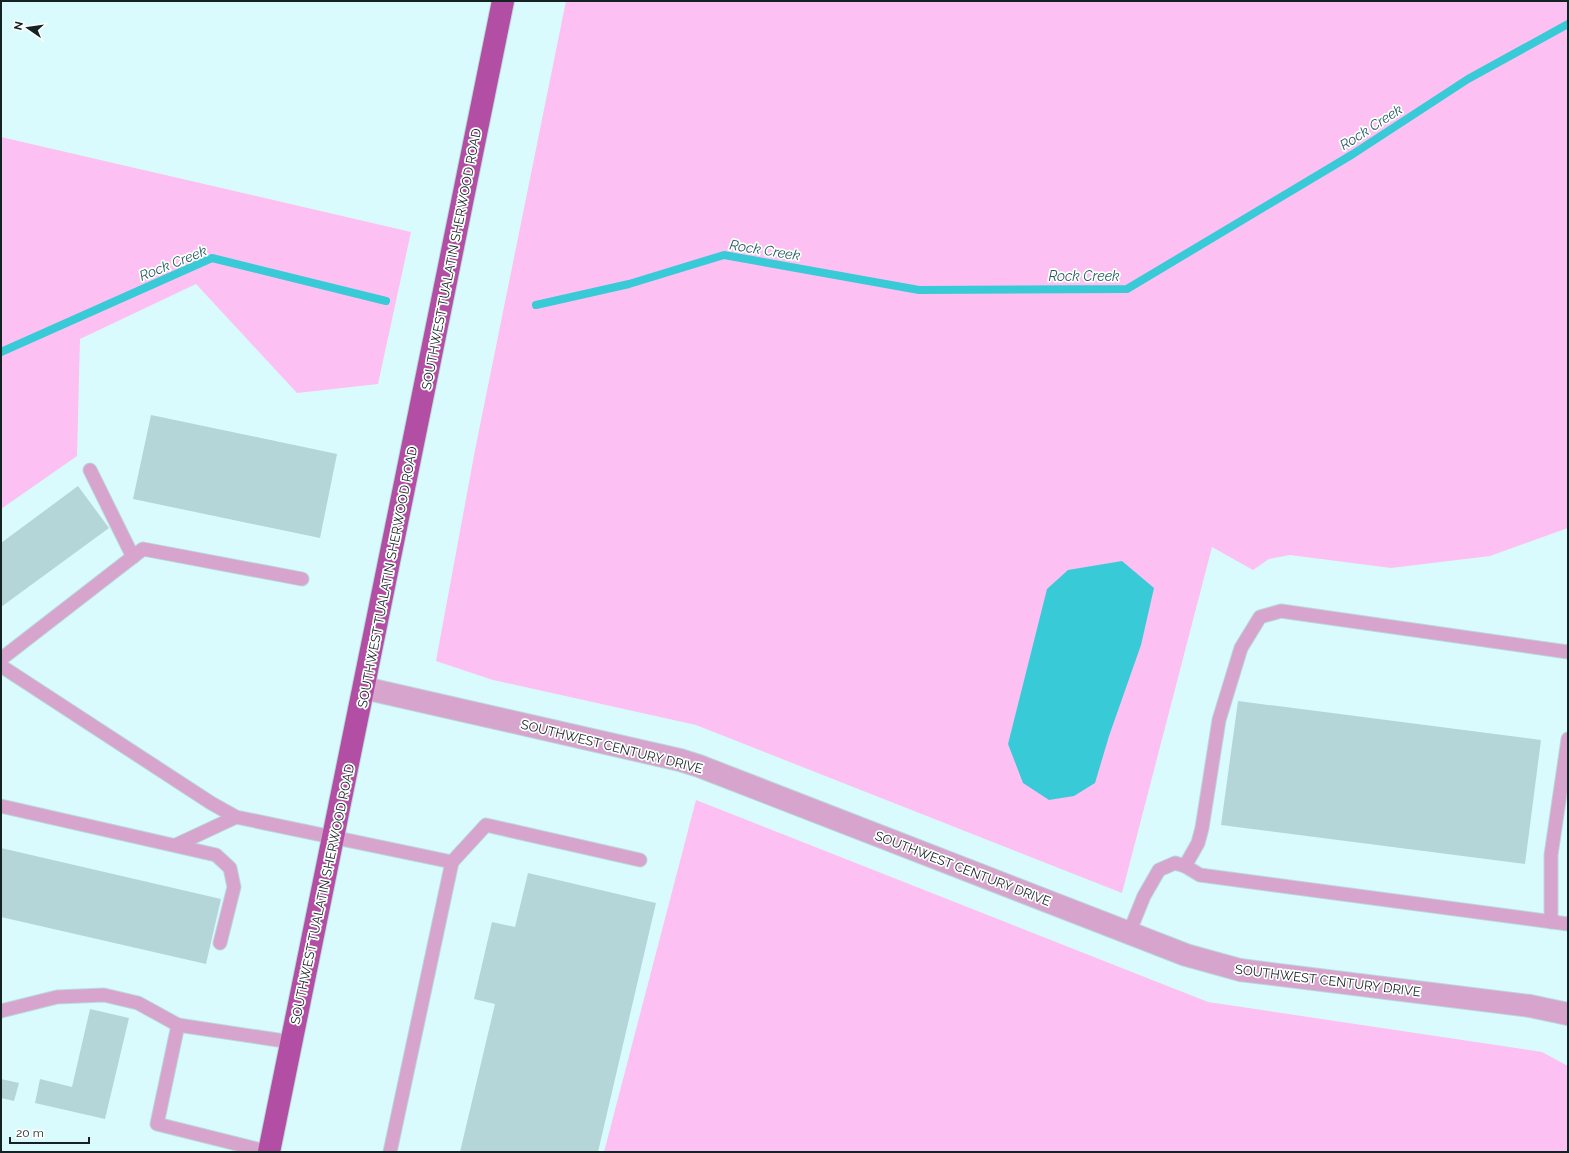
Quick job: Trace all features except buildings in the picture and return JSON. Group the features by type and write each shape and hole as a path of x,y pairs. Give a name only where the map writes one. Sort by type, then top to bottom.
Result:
{"highway":[{"name":"SOUTHWEST TUALATIN SHERWOOD ROAD","path":"269,1152 503,1"}],"street":[{"name":"SOUTHWEST CENTURY DRIVE","path":"364,688 692,764 1186,955 1240,970 1530,1006 1568,1014"}],"lane":[{"path":"90,470 133,557"},
{"path":"1,659 143,550 302,580"},
{"path":"1185,866 1198,843 1202,828 1219,720 1241,648 1260,617 1280,611 1568,652"},
{"path":"1,666 211,803 236,817 334,836 452,862"},
{"path":"1551,922 1551,855 1568,739"},
{"path":"1,806 216,855 230,868 234,886 220,943"},
{"path":"176,845 236,817"},
{"path":"390,1152 452,862 486,825 640,860"},
{"path":"1129,932 1144,896 1159,870 1175,863 1185,866 1200,875 1568,924"},
{"path":"1,1011 57,997 104,995 138,1003 178,1024 291,1042"},
{"path":"178,1024 157,1124 269,1152"}],"shaded area":[{"path":"566,1 1568,1 1568,528 1490,556 1391,568 1290,555 1269,559 1253,570 1212,547 1122,893 696,725 493,680 436,661 475,450"},
{"path":"1,137 411,232 378,384 297,393 196,284 80,339 77,456 1,509"},
{"path":"696,800 1208,1002 1542,1052 1568,1066 1568,1152 604,1152"}],"water":[{"path":"1122,561 1154,588 1141,645 1109,736 1095,783 1074,796 1049,800 1023,783 1008,744 1047,589 1068,570"}],"waterway":[{"name":"Rock Creek","path":"536,305 629,284 724,255 919,290 1127,289 1353,154 1468,79 1568,24"},
{"name":"Rock Creek","path":"1,352 212,258 386,301"}]}
